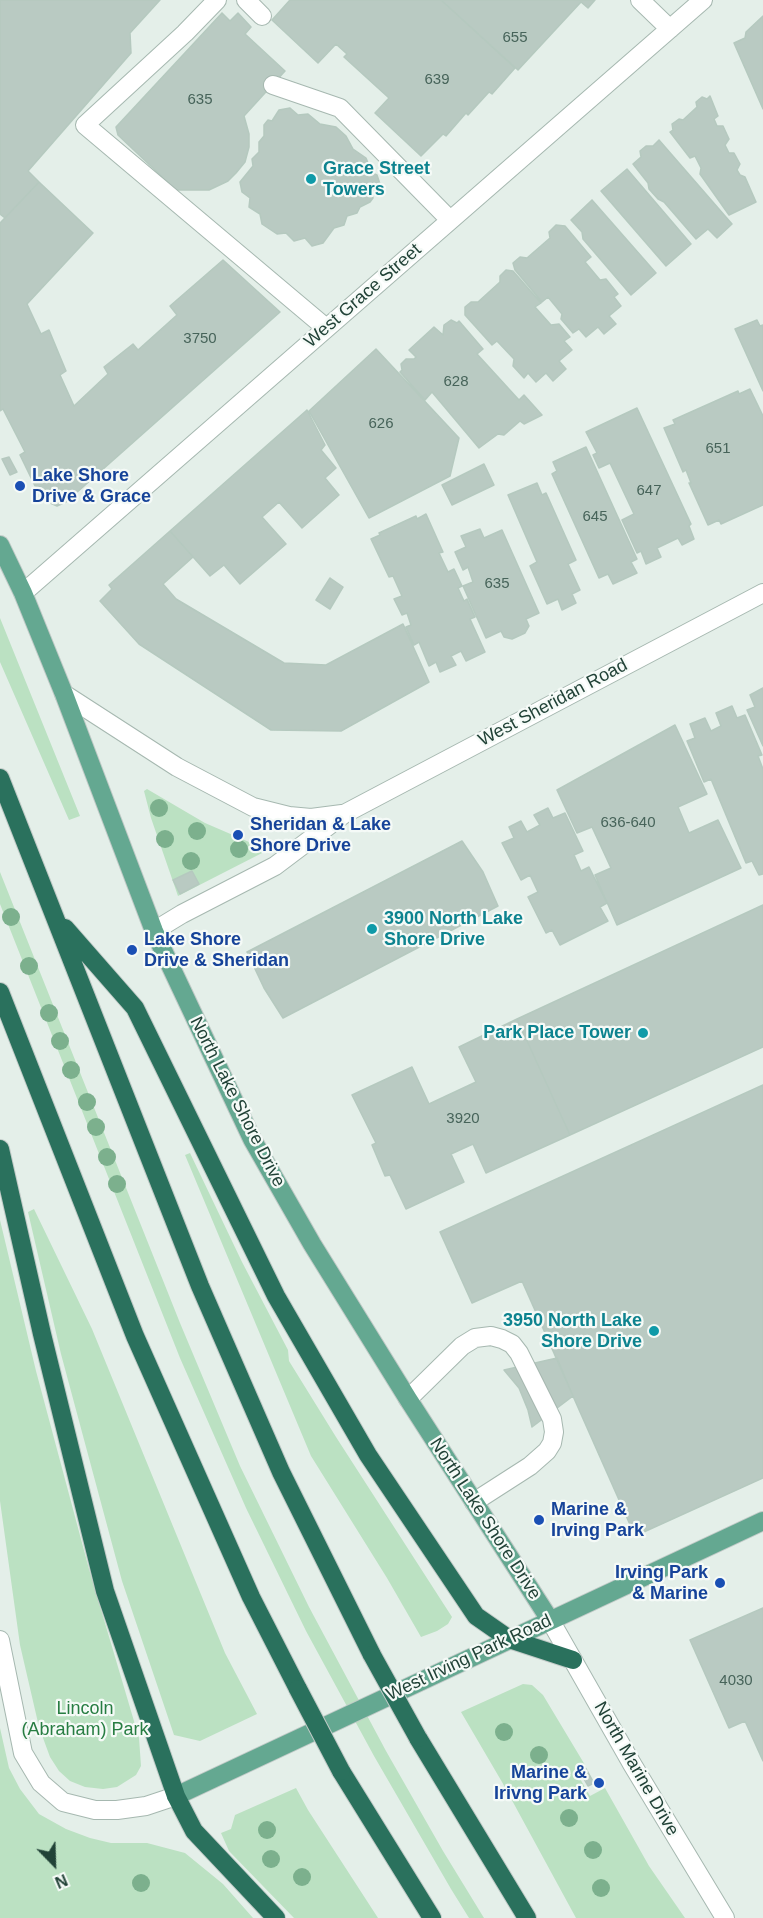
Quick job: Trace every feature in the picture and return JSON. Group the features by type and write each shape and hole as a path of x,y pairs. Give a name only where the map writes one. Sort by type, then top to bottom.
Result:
{"highway":[{"path":"0,778 200,1286 281,1472 372,1655 418,1738 527,1918"},
{"path":"56,918 135,1008 276,1296 368,1455 476,1617 509,1639 573,1660"},
{"path":"0,992 135,1336 251,1597 341,1771 432,1918"},
{"path":"0,1149 105,1592 176,1796 194,1831 276,1918"}],"main road":[{"name":"North Lake Shore Drive","path":"0,545 23,593 64,694 154,931 252,1139 312,1244 549,1620"},
{"name":"West Irving Park Road","path":"176,1796 763,1521"}],"street":[{"path":"217,0 185,33 85,124 326,328"},
{"path":"246,0 262,16"},
{"path":"640,0 670,29"},
{"name":"West Grace Street","path":"23,593 703,0"},
{"path":"273,85 340,108 450,220"},
{"name":"West Sheridan Road","path":"154,931 275,866 344,814 763,593"},
{"name":"West Sheridan Road","path":"64,694 177,767 253,807 290,816 311,818 344,814"},
{"path":"408,1399 462,1346 476,1338 491,1336 502,1339 512,1344 519,1353 552,1419 554,1432 552,1443 530,1466 474,1502"},
{"name":"North Marine Drive","path":"549,1620 725,1918"},
{"path":"0,1640 23,1753 41,1783 63,1802 95,1810 146,1806 176,1796"}],"green space":[{"path":"0,618 80,816 69,820 0,662"},
{"path":"147,789 205,823 263,848 264,852 178,896 151,818 144,791"},
{"path":"0,872 180,1323 240,1466 309,1607 386,1751 484,1918 469,1918 451,1889 374,1756 306,1631 246,1508 180,1358 0,904"},
{"path":"190,1153 242,1262 288,1350 289,1361 452,1617 448,1624 437,1631 421,1637 311,1456 185,1155"},
{"path":"34,1209 92,1329 225,1653 257,1714 200,1741 174,1735 122,1581 61,1354 28,1212"},
{"name":"Lincoln (Abraham) Park","path":"0,1220 36,1371 89,1569 139,1738 141,1766 136,1775 117,1787 103,1789 85,1787 70,1781 59,1771 50,1757 39,1727 20,1645 0,1501"},
{"path":"523,1684 532,1685 543,1695 585,1765 575,1770 590,1796 605,1788 649,1866 685,1918 576,1918 461,1712"},
{"name":"Lincoln (Abraham) Park","path":"0,1728 9,1768 20,1789 39,1814 66,1829 90,1838 111,1843 147,1843 185,1853 223,1884 253,1918 0,1918"},
{"path":"296,1788 378,1918 294,1918 229,1851 221,1833 231,1829 235,1815"}],"building":[{"path":"0,0 160,0 130,33 131,53 28,171 39,182 5,218 0,214"},
{"path":"290,0 441,0 515,68 492,94 489,92 446,136 443,134 421,156 375,113 389,98 344,57 347,54 336,44 318,63 272,20"},
{"path":"441,0 595,0 588,8 581,2 518,70"},
{"path":"222,13 230,21 238,13 251,27 245,34 285,71 244,116 249,134 249,147 245,162 236,173 228,181 209,190 176,190 118,135 116,127"},
{"path":"763,16 763,109 734,43 745,38 746,32"},
{"path":"710,96 718,116 714,119 717,126 723,126 729,139 725,145 729,153 734,153 740,164 737,170 745,177 756,202 729,215 700,174 701,168 695,156 690,158 670,132 673,130 672,124 679,119 683,120 697,107 696,102 702,97 707,99"},
{"name":"Grace Street Towers","path":"290,108 298,115 308,114 320,124 336,127 346,136 353,149 366,158 372,173 377,175 380,184 372,194 373,198 370,202 360,207 357,213 347,216 344,225 334,228 323,243 312,246 305,238 294,241 286,233 277,234 262,224 260,214 249,207 250,198 242,192 240,182 253,166 252,159 259,152 259,142 264,136 264,125 268,120 272,121 279,110"},
{"path":"659,140 732,224 717,238 708,229 696,239 664,202 649,189 648,183 633,164 641,157 640,151 646,146 653,146"},
{"path":"627,169 691,244 666,266 601,191"},
{"path":"39,182 93,233 27,304 41,334 49,330 66,371 60,375 74,406 108,374 104,367 133,344 138,350 177,315 170,306 223,260 280,312 66,502 57,506 48,502 41,487 35,486 20,455 25,452 3,409 0,411 0,223"},
{"path":"592,200 656,273 631,295 583,239 582,232 571,220"},
{"path":"556,225 565,226 591,257 585,262 600,280 606,279 618,294 614,297 621,306 609,316 616,324 604,334 598,327 586,337 579,329 573,333 561,319 562,314 548,297 542,302 515,270 513,263 520,257 527,258 550,238 549,232"},
{"path":"506,270 513,271 541,303 535,307 551,325 559,324 570,337 564,341 572,350 559,361 566,369 553,381 546,373 536,382 528,373 524,378 513,366 514,359 497,341 492,345 465,315 465,307 471,302 478,302 500,282 500,276"},
{"path":"451,320 457,323 459,321 483,349 477,354 519,400 524,395 542,415 524,424 520,421 504,435 498,434 479,448 432,392 425,400 400,372 401,364 406,359 416,357 409,350 434,327 443,335 444,325"},
{"path":"757,320 760,326 763,325 763,391 735,329"},
{"path":"376,349 459,438 450,476 369,518 309,411"},
{"path":"750,389 763,416 763,505 721,524 719,520 708,525 689,483 691,483 686,470 683,472 664,428 675,424 673,420 738,391 739,394"},
{"path":"637,408 691,524 689,526 694,539 682,545 678,538 657,548 661,557 646,564 641,551 637,553 622,520 634,514 610,463 599,468 593,455 597,453 586,432"},
{"path":"307,410 325,445 321,450 336,468 325,478 339,495 302,528 279,502 262,517 286,544 240,584 224,565 210,576 170,531"},
{"path":"586,447 637,559 631,562 637,573 613,584 608,574 599,578 552,474 557,471 553,462"},
{"path":"9,457 17,472 10,475 2,459"},
{"path":"484,464 494,485 452,505 442,485"},
{"path":"537,483 542,495 546,493 576,560 568,564 580,590 572,594 576,603 562,610 558,599 547,604 530,566 537,562 508,495"},
{"path":"426,514 443,552 439,553 448,572 454,569 462,586 458,588 464,601 467,599 475,617 470,619 485,652 466,661 461,651 451,656 456,665 440,672 436,662 429,666 419,642 414,645 406,627 411,625 407,613 402,615 394,599 402,596 393,576 389,577 371,539 416,516 417,519"},
{"path":"480,529 484,538 502,530 539,613 526,619 529,626 525,633 512,639 504,637 501,631 486,638 463,586 473,582 468,567 463,570 455,552 466,547 461,536"},
{"path":"170,531 193,557 163,584 176,599 284,663 326,665 403,624 429,682 341,731 271,730 139,644 100,601 112,589 109,585"},
{"path":"330,578 343,587 330,609 316,600"},
{"path":"763,688 763,746 747,710 755,707 750,695"},
{"path":"732,706 737,718 745,715 762,755 758,756 763,769 763,874 759,875 752,861 746,863 711,779 704,782 687,741 695,738 690,724 705,718 711,731 721,726 716,713"},
{"path":"675,725 707,794 678,807 689,833 718,820 741,868 617,925 595,875 611,868 592,827 577,833 557,790"},
{"path":"548,808 553,818 565,813 583,851 574,855 581,871 589,867 607,903 600,907 608,921 560,945 552,930 546,933 528,897 538,892 530,875 521,880 502,843 514,838 509,827 521,821 527,832 540,825 534,815"},
{"name":"3900 North Lake Shore Drive","path":"462,841 483,872 498,906 283,1018 264,988 247,952"},
{"path":"192,871 199,884 180,894 173,880"},
{"name":"Park Place Tower","path":"763,905 763,1047 570,1135 517,1019"},
{"path":"517,1019 570,1135 486,1173 473,1144 451,1154 464,1182 406,1209 390,1175 385,1176 372,1145 376,1143 352,1095 412,1067 429,1104 476,1082 459,1047"},
{"name":"3950 North Lake Shore Drive","path":"763,1085 763,1478 635,1536 522,1281 472,1303 440,1232"},
{"path":"557,1358 573,1396 532,1427 519,1388 504,1370"},
{"path":"763,1608 763,1761 745,1721 729,1728 690,1640"},
{"path":"585,1767 594,1783 588,1786 579,1770"}],"place":[{"name":"Grace Street Towers","path":"311,179"},
{"name":"Lake Shore Drive & Grace","path":"20,486"},
{"name":"Sheridan & Lake Shore Drive","path":"238,835"},
{"name":"3900 North Lake Shore Drive","path":"372,929"},
{"name":"Lake Shore Drive & Sheridan","path":"132,950"},
{"name":"Park Place Tower","path":"643,1033"},
{"name":"3950 North Lake Shore Drive","path":"654,1331"},
{"name":"Marine & Irving Park","path":"539,1520"},
{"name":"Irving Park & Marine","path":"720,1583"},
{"name":"Marine & Irivng Park","path":"599,1783"}]}
